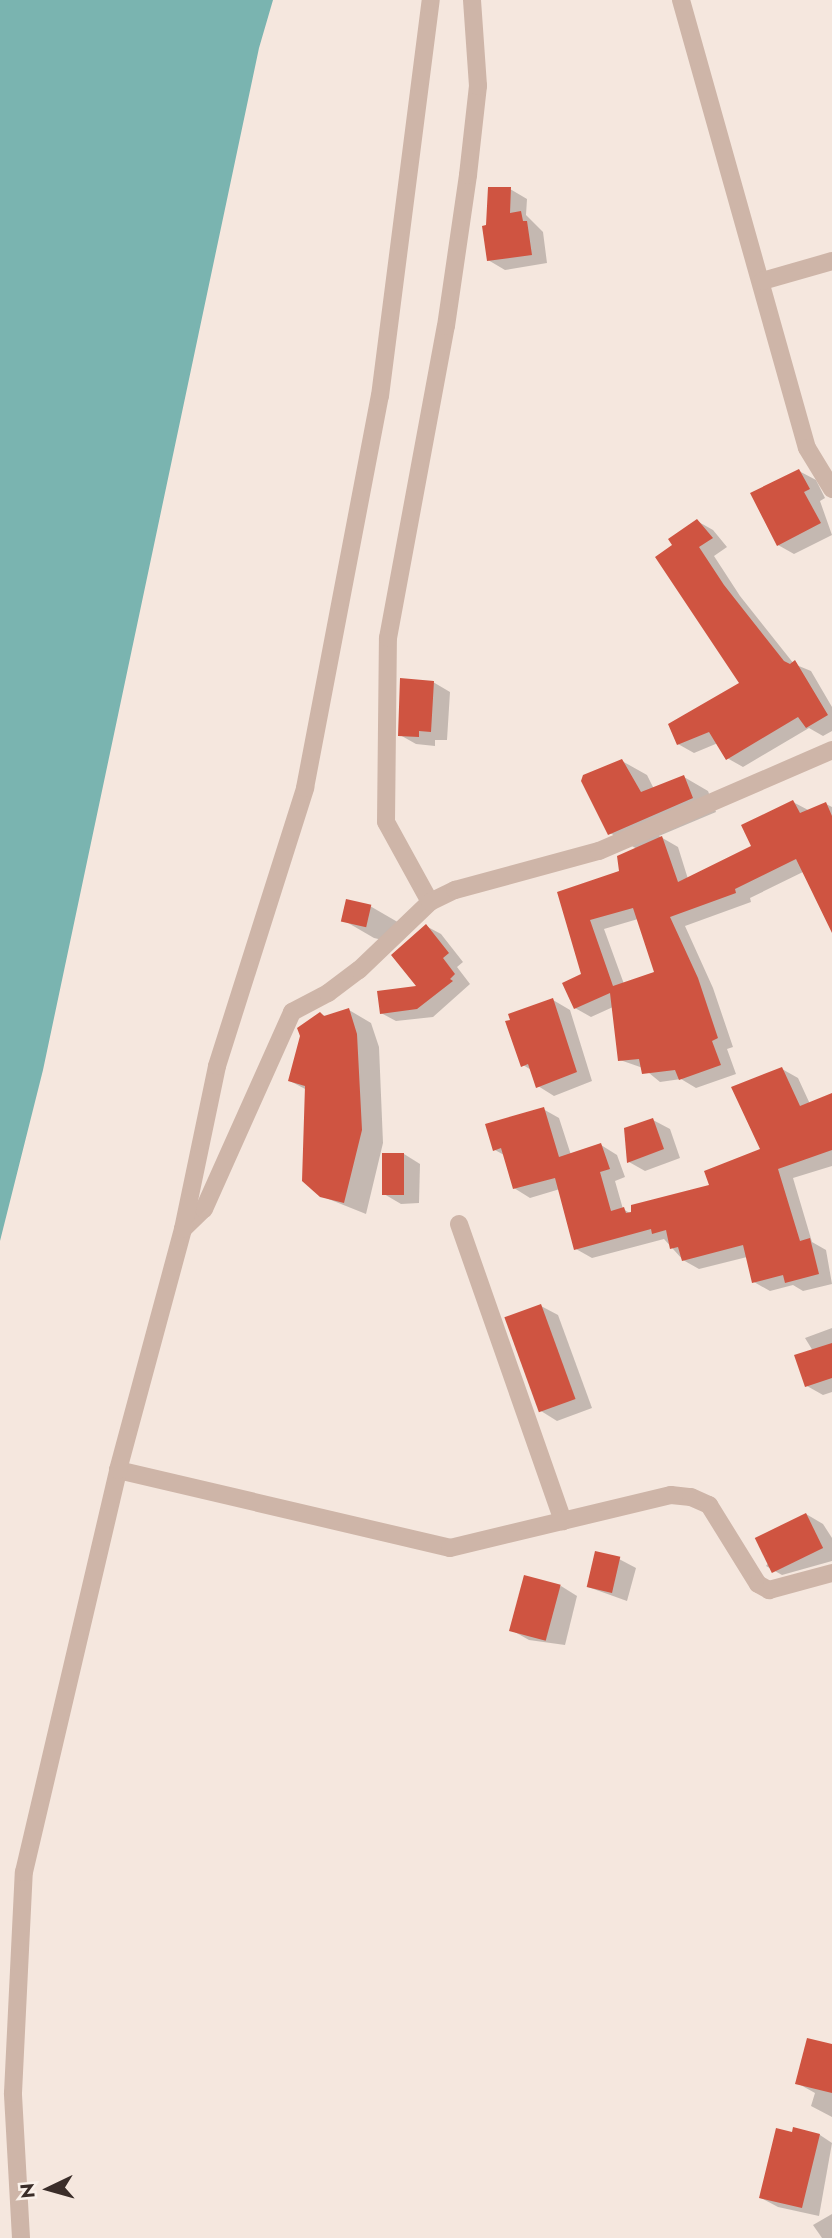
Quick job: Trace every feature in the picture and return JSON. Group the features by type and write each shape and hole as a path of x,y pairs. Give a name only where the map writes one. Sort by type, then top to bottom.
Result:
{"street":[{"path":"22,2238 13,2093 24,1872 118,1470 183,1229 217,1066 305,788 380,396 431,0"},
{"path":"430,902 386,822 388,638 446,326 468,175 478,86 472,0"},
{"path":"681,0 807,448 832,489"},
{"path":"762,281 832,261"},
{"path":"183,1229 204,1209 292,1012 328,993 359,970 430,902 455,890 599,850 832,750"},
{"path":"459,1224 563,1521"},
{"path":"118,1470 450,1548 671,1495 691,1497 709,1505 758,1584 769,1590 832,1573"}],"water":[{"path":"0,0 273,0 259,48 43,1070 0,1241"}],"building":[{"path":"488,187 511,187 510,213 521,211 523,221 527,221 532,255 487,261 482,226 486,225"},
{"path":"799,469 810,489 804,492 821,523 777,546 750,493"},
{"path":"697,519 713,538 699,547 724,585 784,661 790,664 795,660 828,715 806,728 798,717 726,760 709,732 677,745 668,724 739,683 655,557 672,545 668,539"},
{"path":"400,678 434,681 431,732 419,731 419,737 398,736"},
{"path":"622,759 641,792 684,775 693,798 608,835 581,781 583,775"},
{"path":"793,800 800,813 826,802 832,816 832,933 796,859 735,889 736,893 670,917 698,978 718,1038 712,1041 721,1065 679,1080 675,1070 642,1074 639,1059 618,1061 610,993 574,1009 562,983 581,974 557,892 619,871 617,856 662,836 678,882 751,846 741,825","holes":["633,908 654,972 613,986 590,920"]},
{"path":"346,899 371,905 366,927 341,921"},
{"path":"426,924 449,953 443,958 455,974 450,979 453,981 417,1009 380,1014 377,991 416,986 391,955"},
{"path":"553,998 577,1072 536,1088 528,1064 521,1067 505,1021 510,1020 508,1014"},
{"path":"349,1008 357,1034 362,1130 344,1203 320,1197 302,1181 305,1086 288,1081 300,1036 297,1028 320,1012 324,1016"},
{"path":"782,1067 800,1106 832,1093 832,1150 778,1169 800,1241 810,1238 819,1274 785,1283 783,1275 752,1283 743,1245 682,1261 678,1247 670,1249 666,1230 652,1234 651,1229 574,1250 555,1178 513,1189 501,1148 493,1151 485,1124 544,1107 559,1157 601,1143 610,1169 600,1172 611,1211 624,1207 626,1213 631,1212 631,1205 709,1185 704,1171 760,1149 731,1087"},
{"path":"653,1118 664,1149 627,1163 624,1128"},
{"path":"382,1153 404,1153 404,1195 382,1195"},
{"path":"541,1304 576,1399 539,1412 504,1317"},
{"path":"832,1343 832,1378 805,1387 794,1355"},
{"path":"806,1513 823,1548 772,1573 755,1538"},
{"path":"595,1551 620,1557 612,1593 587,1587"},
{"path":"524,1575 561,1585 546,1641 509,1631"},
{"path":"807,2038 832,2044 832,2093 795,2084"},
{"path":"793,2127 820,2134 802,2208 759,2198 776,2128 792,2132"}]}
